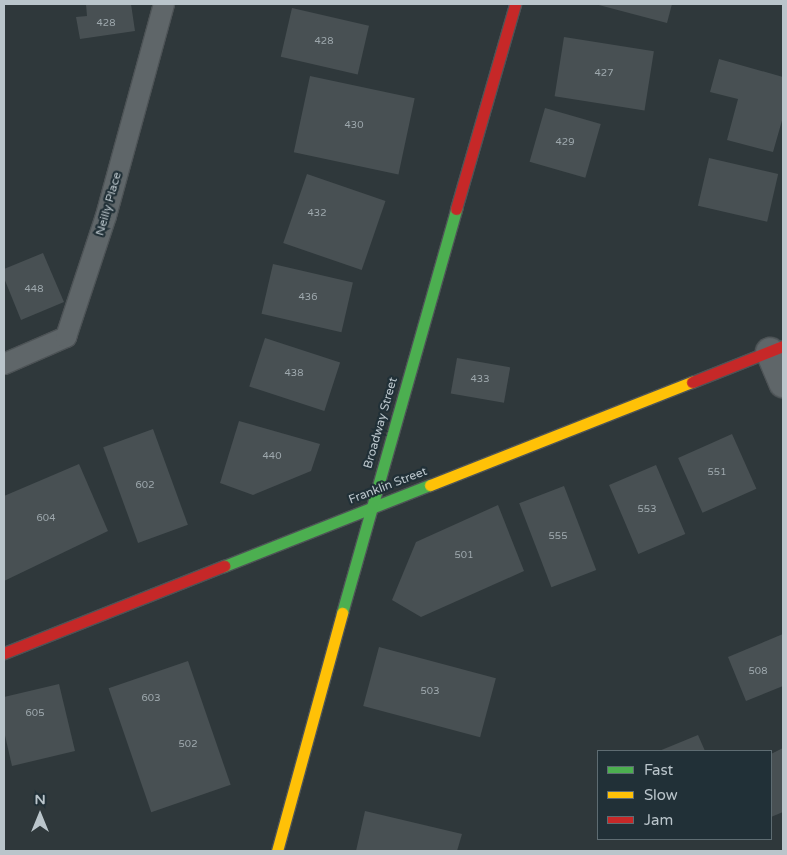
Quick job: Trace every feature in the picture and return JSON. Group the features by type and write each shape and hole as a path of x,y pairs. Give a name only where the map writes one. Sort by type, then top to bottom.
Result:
{"street":[{"name":"Broadway Street","path":"277,851 371,507 516,4"},
{"name":"Franklin Street","path":"4,653 371,507 777,349"},
{"path":"777,349 783,383"}],"lane":[{"name":"Neilly Place","path":"4,364 66,337 106,216 164,4"}],"building":[{"path":"86,4 131,4 135,31 80,39 76,17 87,16"},
{"path":"595,4 672,4 667,23"},
{"path":"292,8 369,26 358,74 281,57"},
{"path":"564,37 654,51 644,110 555,96"},
{"path":"719,59 783,77 783,117 773,152 727,140 738,99 710,92"},
{"path":"310,76 415,98 398,175 294,152"},
{"path":"545,108 601,124 585,178 530,162"},
{"path":"709,158 778,174 767,222 698,206"},
{"path":"307,174 385,201 362,270 283,243"},
{"path":"43,253 64,302 21,320 4,278 4,269"},
{"path":"273,264 353,282 341,332 262,314"},
{"path":"265,338 340,362 324,411 249,387"},
{"path":"457,358 510,367 504,403 451,393"},
{"path":"239,421 320,444 311,471 253,495 220,483"},
{"path":"153,429 188,525 138,543 103,447"},
{"path":"732,434 756,489 703,513 678,458"},
{"path":"79,464 108,531 4,581 4,496"},
{"path":"656,465 685,534 638,554 609,485"},
{"path":"564,486 596,570 551,587 519,503"},
{"path":"498,505 524,571 421,617 392,600 416,542"},
{"path":"783,634 783,686 746,701 728,657"},
{"path":"379,647 496,678 480,737 363,706"},
{"path":"188,661 231,785 151,812 109,688"},
{"path":"59,684 75,751 12,766 4,731 4,697"},
{"path":"698,735 705,750 661,750"},
{"path":"783,748 783,812 772,817 772,754"},
{"path":"365,811 462,834 457,851 356,851"}],"traffic: fast":[{"path":"342,613 456,209"},
{"path":"224,566 430,485"}],"traffic: slow":[{"path":"430,485 692,382"},
{"path":"277,851 342,613"}],"traffic: jam":[{"path":"456,209 515,4"},
{"path":"692,382 783,346"},
{"path":"4,653 224,566"}]}
